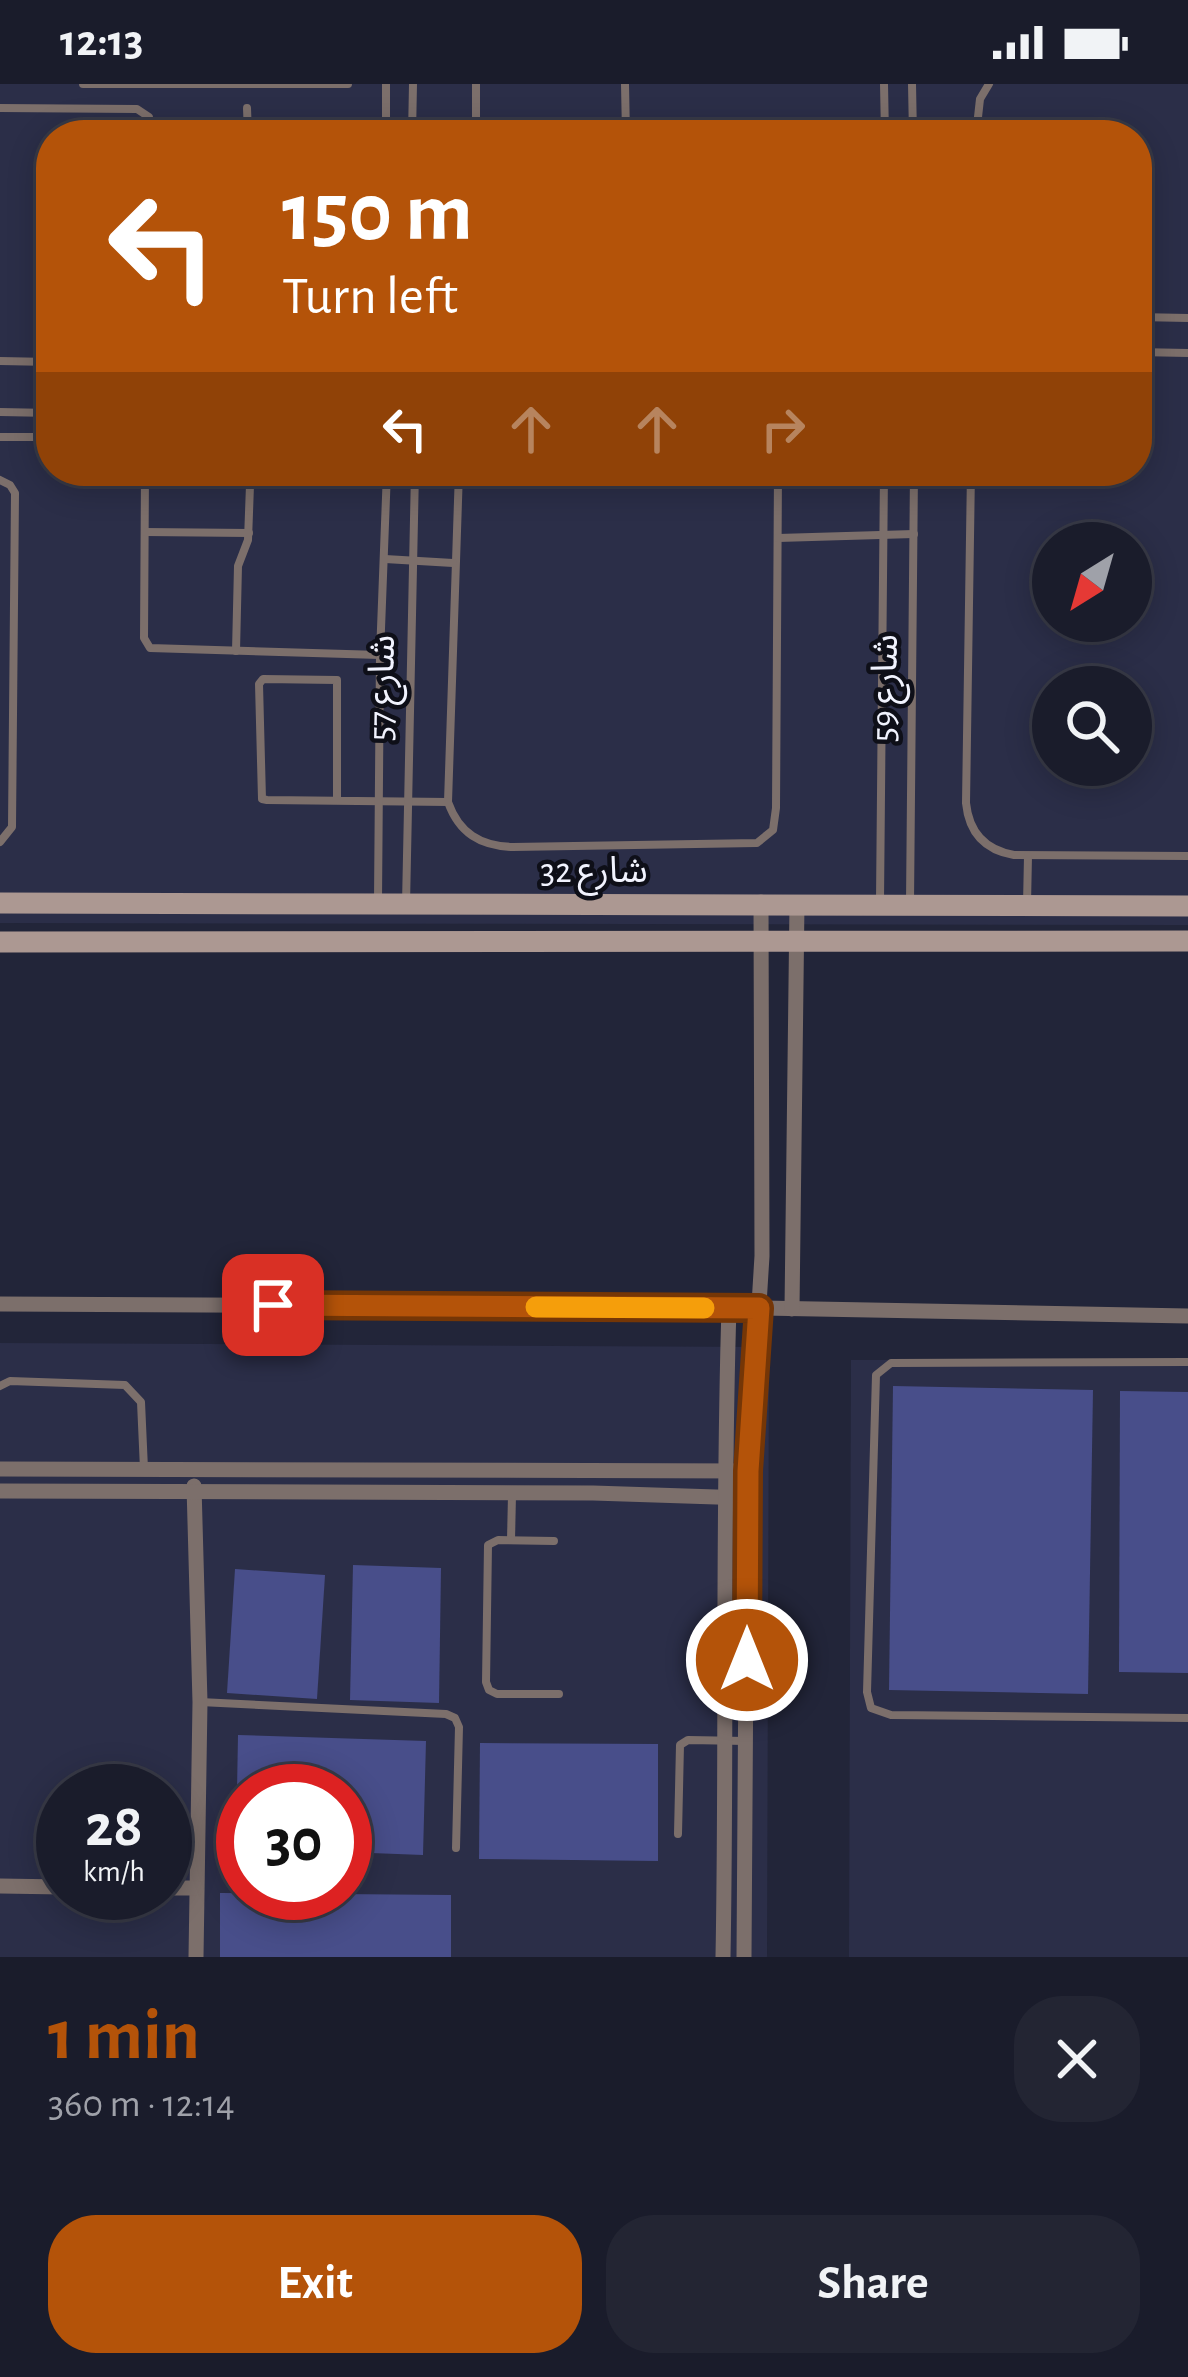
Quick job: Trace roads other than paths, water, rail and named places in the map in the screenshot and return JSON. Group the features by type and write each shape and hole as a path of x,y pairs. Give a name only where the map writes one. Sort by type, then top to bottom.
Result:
{"main road":[{"name":"شارع 32","path":"0,903 1188,906"},
{"path":"378,905 378,942"},
{"path":"406,905 406,942"},
{"name":"شارع 32","path":"0,942 1188,941"}],"street":[{"path":"744,1957 748,1471 759,1308 761,902"},
{"path":"791,1309 797,903"},
{"path":"0,1304 759,1308 1188,1316"},
{"path":"723,1957 729,1308"},
{"path":"593,1493 594,1468"},
{"path":"0,1469 748,1471"},
{"path":"192,1472 200,1702 196,1957"},
{"path":"0,1491 748,1498"},
{"path":"0,1886 36,1887"}],"lane":[{"path":"83,84 348,84"},
{"path":"386,84 386,120"},
{"path":"412,120 413,84"},
{"path":"476,84 476,120"},
{"path":"625,84 626,120"},
{"path":"884,84 885,120"},
{"path":"912,84 913,120"},
{"path":"978,120 980,99 989,84"},
{"path":"247,107 247,120"},
{"path":"0,108 137,109 148,120"},
{"path":"1152,317 1188,318"},
{"path":"1152,352 1188,353"},
{"path":"0,361 36,362"},
{"path":"0,412 36,412"},
{"path":"0,436 36,436"},
{"path":"0,481 14,489 15,517 11,827 0,842"},
{"path":"145,486 147,645 380,655"},
{"path":"236,651 238,566 249,533 248,486"},
{"name":"شارع 57","path":"378,905 387,486"},
{"name":"شارع 57","path":"406,905 414,486"},
{"path":"459,486 448,802 472,837 498,847 746,843 766,838 773,830 778,486"},
{"name":"شارع 59","path":"880,904 884,486"},
{"name":"شارع 59","path":"910,905 914,486"},
{"path":"971,486 967,816 972,829 989,848 1028,856 1188,856"},
{"path":"145,532 249,533"},
{"path":"778,538 914,534"},
{"path":"385,559 454,563"},
{"path":"338,801 337,680 261,680 260,797 267,800 338,801 408,801 448,802"},
{"path":"1027,905 1028,856"},
{"path":"1188,1362 891,1363 882,1367 876,1376 867,1692 871,1708 891,1715 1188,1718"},
{"path":"0,1386 10,1381 125,1384 141,1402 144,1471"},
{"path":"511,1540 512,1493"},
{"path":"554,1541 494,1540 487,1549 486,1686 497,1694 559,1694"},
{"path":"200,1702 455,1718 459,1727 456,1848"},
{"path":"678,1834 680,1745 688,1740 747,1741"}]}
